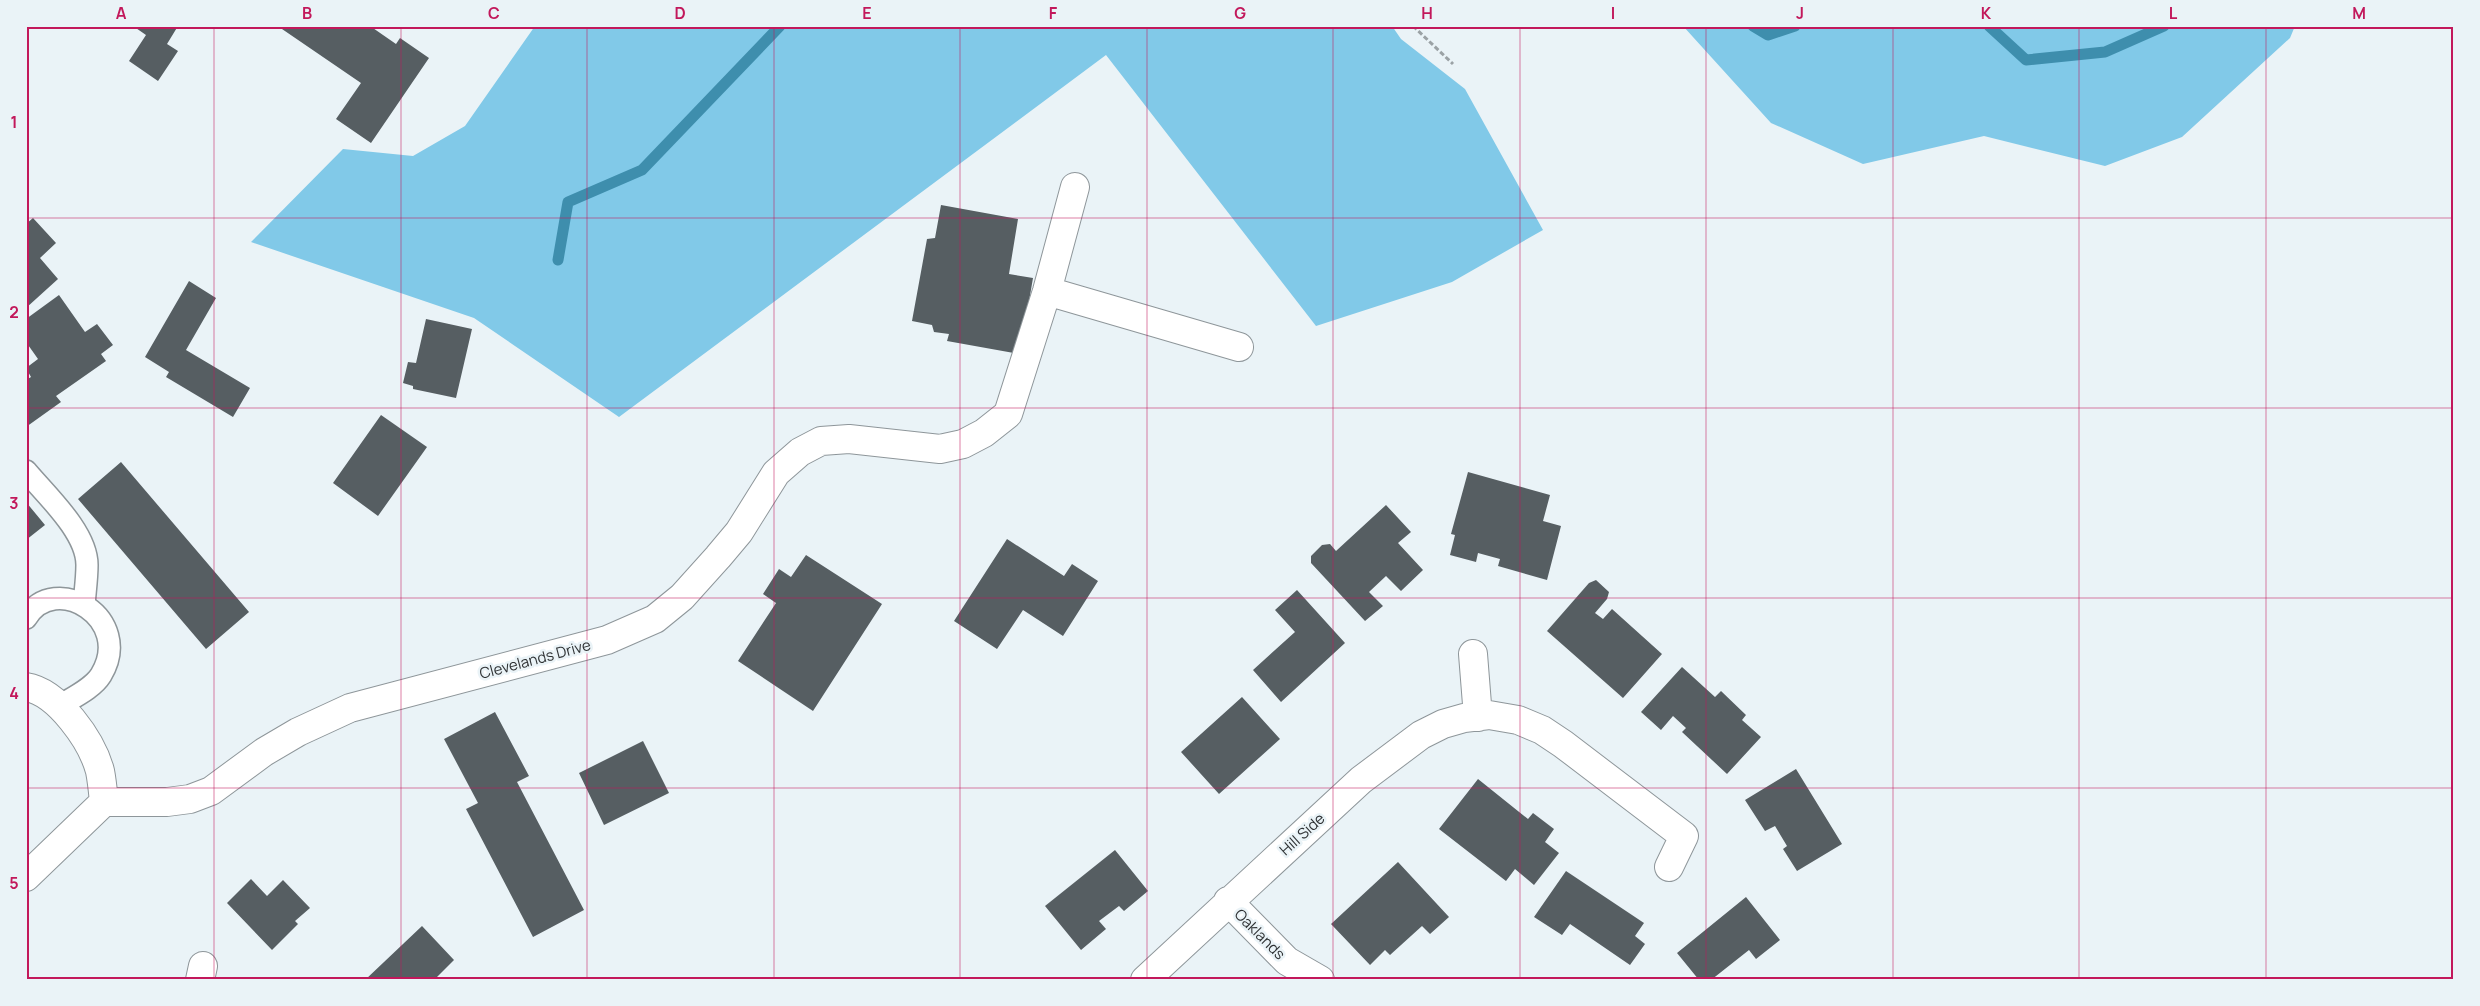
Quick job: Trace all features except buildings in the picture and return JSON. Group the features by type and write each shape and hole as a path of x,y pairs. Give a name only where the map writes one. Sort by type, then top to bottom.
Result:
{"street":[{"path":"1075,187 1048,291 1239,347"},
{"name":"Clevelands Drive","path":"104,802 167,802 190,799 211,790 264,752 298,732 350,708 607,640 655,619 682,597 739,532 776,474 800,452 821,441 849,440 940,449 963,444 984,433 1008,414 1048,291"},
{"path":"1474,654 1478,717"},
{"path":"26,687 34,688 61,705 83,735 100,770 104,802 26,877"},
{"name":"Hill Side","path":"1144,980 1361,780 1420,735 1442,724 1489,716 1518,720 1542,730 1684,836 1669,867"},
{"name":"Oaklands","path":"1228,901 1287,961 1320,980"}],"lane":[{"path":"26,471 74,529 84,549 87,564 84,605"},
{"path":"26,618 44,602 62,598 84,605 101,619 109,638 108,658 100,677 84,691 61,705"}],"path":[{"path":"1413,26 1453,64"}],"shaded area":[{"path":"535,26 1392,26 1401,39 1465,89 1543,230 1452,282 1316,326 1106,55 619,417 474,318 251,242 343,149 413,156 465,126"},
{"path":"1683,26 2295,26 2290,38 2182,137 2105,166 1984,136 1863,164 1771,123"}],"waterway":[{"path":"558,260 568,202 642,170 780,26"},
{"path":"1753,26 1768,35 1795,26"},
{"path":"1989,26 2026,60 2105,52 2164,26"}]}
